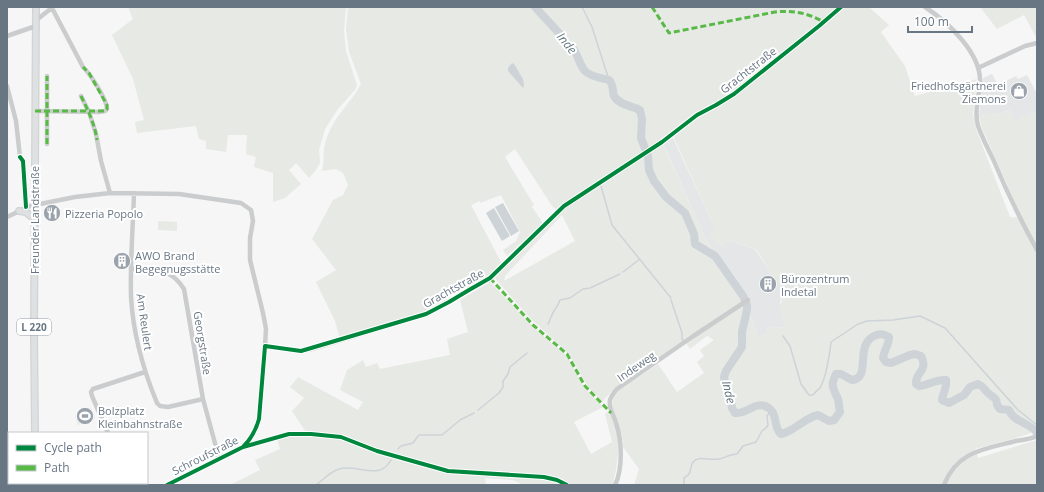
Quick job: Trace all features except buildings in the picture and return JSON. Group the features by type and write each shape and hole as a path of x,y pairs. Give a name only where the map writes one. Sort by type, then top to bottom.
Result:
{"main road":[{"name":"Freunder Landstraße","path":"35,432 36,7"},
{"path":"19,210 26,212 35,220"}],"street":[{"path":"35,111 88,112 105,111 107,109 107,105 89,73 83,67 52,7 39,18 36,18"},
{"name":"Grachtstraße","path":"662,142 697,115 734,94 841,7"},
{"path":"925,7 936,14 958,36 968,49 978,68 980,75 977,106 978,126 1004,186 1037,250"},
{"path":"7,36 36,26"},
{"path":"978,68 1025,46 1037,43"},
{"path":"47,76 47,144"},
{"path":"7,86 16,121 20,157"},
{"path":"81,96 97,140 110,193"},
{"name":"Grachtstraße","path":"265,346 301,351 312,349 426,314 440,307 490,278 559,210 636,159"},
{"name":"Schroufstraße","path":"7,217 19,210 35,205 75,197 110,193 179,194 241,203 251,210 253,220 250,238 250,260 266,329 260,409 256,428 249,441 243,447 167,485"},
{"name":"Am Reulert","path":"134,193 132,297 135,327 145,372 157,403 160,406 168,407 203,399"},
{"name":"Georgstraße","path":"132,269 148,269 166,272 175,277 184,289 203,399 219,458"},
{"name":"Indeweg","path":"615,485 620,471 620,440 616,422 611,413 610,401 617,389 748,300"},
{"path":"108,432 92,396 92,390 145,372"},
{"path":"944,485 948,474 957,463 967,456 978,451 1036,436"}],"shaded area":[{"path":"128,7 346,7 344,30 346,51 357,85 355,90 338,109 325,129 319,150 320,163 309,178 296,163 289,170 301,184 285,198 273,202 273,173 254,167 256,157 246,154 247,135 228,135 226,152 206,149 206,141 199,139 196,126 137,133 135,122 144,120 133,79 112,35 133,19"},
{"path":"348,7 869,7 889,25 881,32 905,66 915,96 977,79 973,114 976,129 1010,217 1022,218 981,126 979,116 997,114 1010,110 1015,121 1037,111 1037,431 975,449 978,458 1037,440 1037,485 634,485 639,469 623,447 622,435 612,408 613,397 620,389 658,364 677,392 704,373 697,362 704,356 700,350 714,340 707,336 690,349 686,343 669,352 610,393 602,402 587,385 569,354 530,318 494,277 559,212 552,206 515,149 505,157 534,205 532,207 543,223 507,256 503,250 516,241 520,232 501,195 471,205 501,262 488,276 468,289 465,284 448,295 451,300 425,313 340,339 335,321 316,282 336,270 312,239 333,200 343,195 348,185 343,173 336,169 322,171 325,146 330,129 361,84 349,52 346,29","holes":["673,136 715,228 710,235 712,240 722,247 729,241 756,249 784,294 782,299 781,314 785,327 768,328 767,333 758,337 751,317 750,302 719,257 714,253 704,236 663,144","617,172 567,206 565,203 601,179","562,215 575,241 504,281 505,276"]},
{"path":"980,7 1037,7 1037,39 1024,15 997,29"},
{"path":"512,63 523,79 523,88 508,71 508,68"},
{"path":"992,74 998,85 1016,76 1018,79 1027,75 1037,94 1037,111 1014,122 1009,110 997,114 979,116 983,78"},
{"path":"672,136 715,228 729,241 755,249 780,287 784,294 780,302 785,327 768,328 767,333 758,337 751,317 750,302 719,257 714,253 704,236 663,143"},
{"path":"503,203 519,231 511,236 495,207"},
{"path":"494,208 510,236 502,241 486,213"},
{"path":"158,221 177,222 177,231 158,230"},
{"path":"490,282 537,331 567,356 584,387 603,407 574,422 591,454 612,442 605,414 607,412 614,421 617,428 618,444 617,463 612,485 524,485 513,480 485,478 486,485 230,485 260,470 255,460 280,449 277,439 292,435 317,435 320,432 306,432 292,411 304,398 290,387 298,377 358,410 363,402 340,390 347,370 363,360 366,367 377,363 380,369 450,355 447,339 468,332 460,300"},
{"name":"Bolzplatz Kleinbahnstraße","path":"91,408 95,418 78,425 75,416"}],"waterway":[{"name":"Inde","path":"535,7 560,34 564,43 569,45 575,51 582,67 587,73 609,80 612,84 616,99 640,110 642,119 641,138 648,156 649,170 654,181 666,197 685,213 694,234 695,244 715,256 743,296 747,305 747,310 742,332 742,347 726,371 724,377 727,395 735,413 744,412 756,406 765,406 770,409 774,415 777,428 781,434 818,415 829,421 834,420 840,412 838,399 833,387 833,381 836,374 841,374 852,380 858,378 861,374 865,347 868,341 874,336 882,334 889,337 883,358 886,362 891,363 915,354 921,356 923,368 916,380 916,384 919,386 939,380 946,380 942,400 949,403 964,395 970,387 978,384 995,399 1000,409 1009,410 1014,417 1031,427 1037,433"},
{"path":"582,7 592,27 609,80"},
{"path":"601,186 612,225 671,298"},
{"path":"623,272 640,259"},
{"path":"548,324 560,300 570,298 583,289 590,288 620,274"},
{"path":"671,300 682,333 683,341"},
{"path":"783,336 790,346 801,384 809,395 813,395 820,388 824,378 829,359 831,342 858,324 867,321 893,320 920,316 945,328 1018,410 1037,425"},
{"path":"478,410 499,393 503,387 503,381 508,374 510,367 527,353"},
{"path":"684,485 684,478 689,474 692,464 696,460 724,458 737,454 743,446 756,442 762,431 768,425 767,416 771,410"},
{"path":"419,435 442,435 460,420 474,413"},
{"path":"398,449 401,446 413,443 418,436"},
{"path":"316,485 336,470 346,468 374,471 380,470 391,460"}],"marked path":[{"path":"652,7 669,33 782,11 806,14 824,22"},
{"path":"35,111 105,111 107,109 107,105 89,73 83,67"},
{"path":"47,76 47,144"},
{"path":"81,96 89,112 97,140"},
{"path":"490,278 533,325 567,354 585,386 611,413"}],"cycle path":[{"path":"167,485 243,447 251,438 259,419 265,346 301,351 426,314 490,278 564,206 662,142 697,115 734,94 841,7"},
{"path":"20,157 23,161 26,207"},
{"path":"243,447 289,434 311,434 341,437 377,451 448,471 544,477 557,480 567,485"}],"place":[{"name":"Friedhofsgärtnerei Ziemons","path":"1019,91"},
{"name":"Pizzeria Popolo","path":"52,213"},
{"name":"AWO Brand Begegnugsstätte","path":"122,261"},
{"name":"Bürozentrum Indetal","path":"768,284"},
{"name":"Bolzplatz Kleinbahnstraße","path":"85,416"}]}
